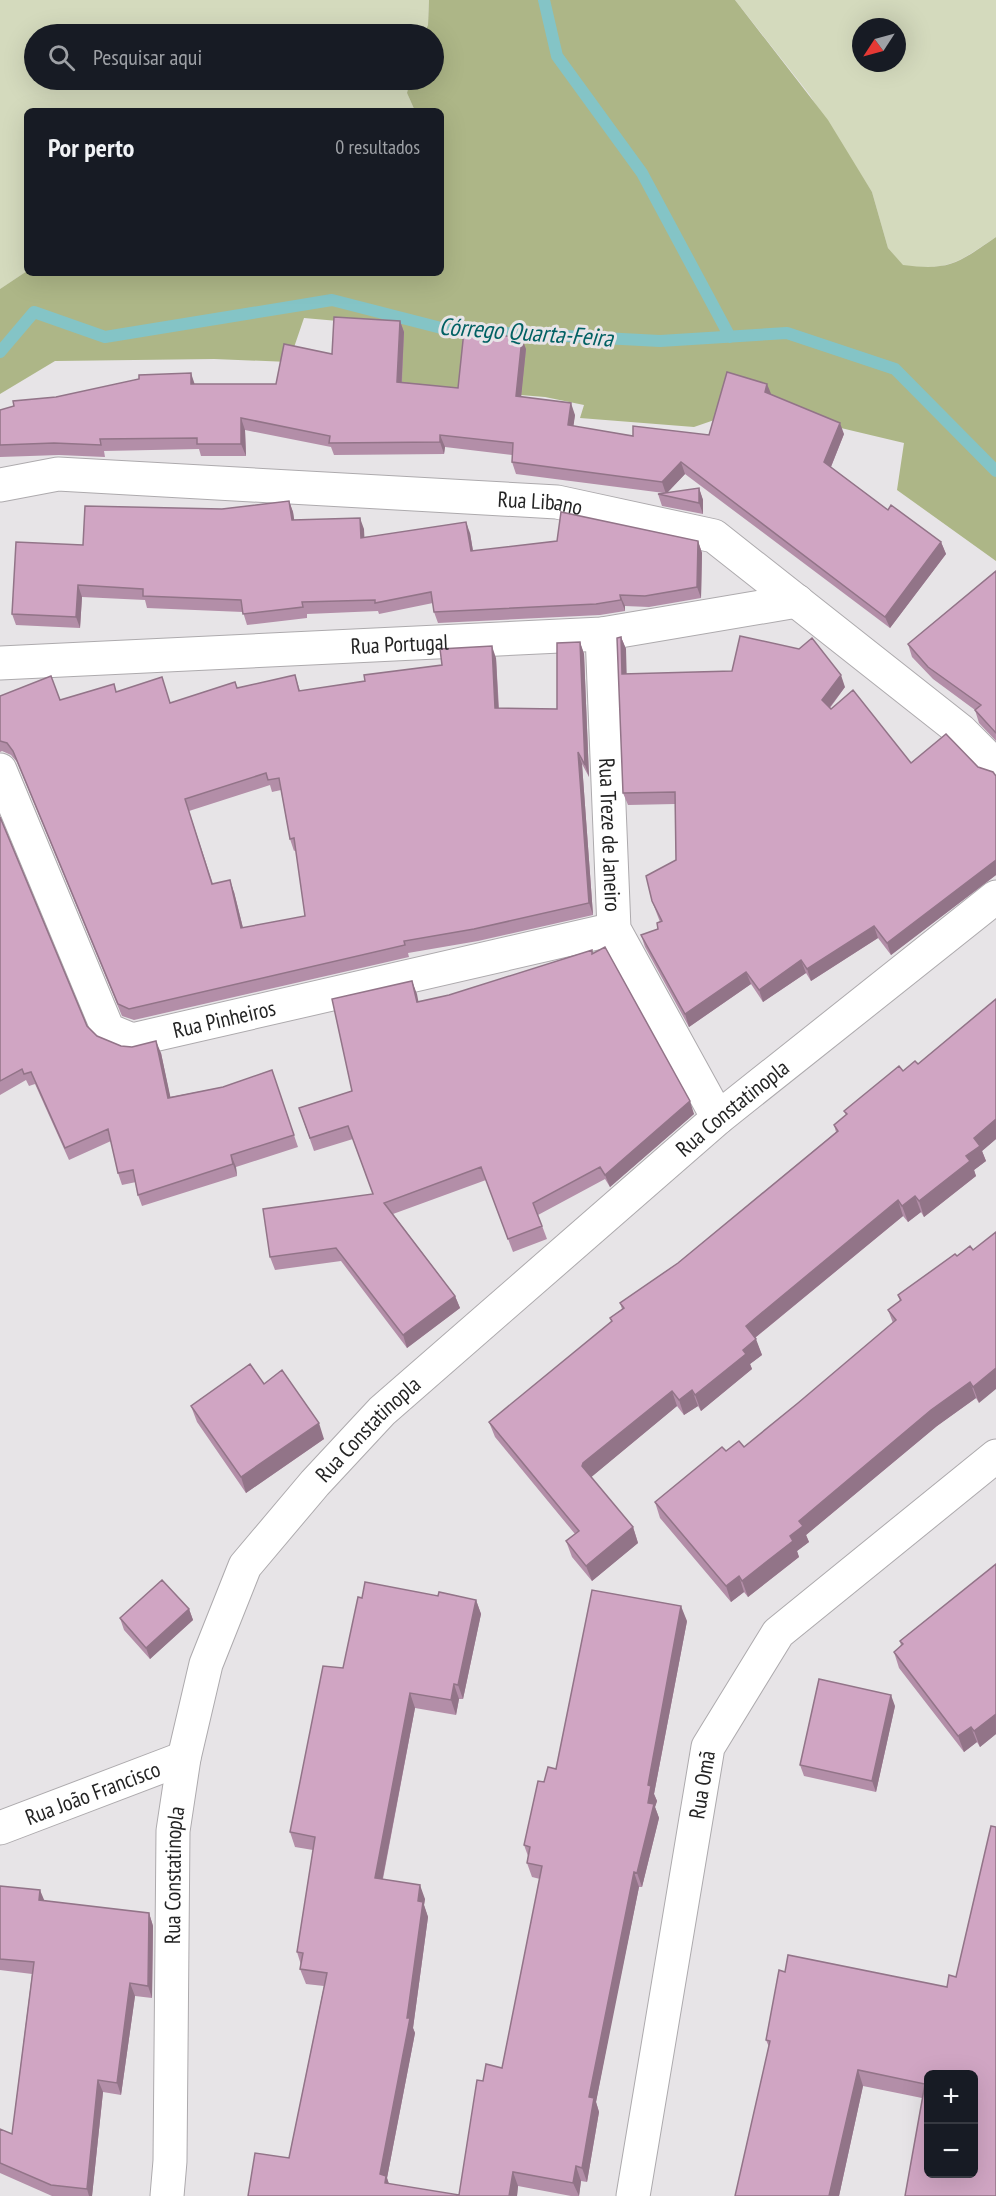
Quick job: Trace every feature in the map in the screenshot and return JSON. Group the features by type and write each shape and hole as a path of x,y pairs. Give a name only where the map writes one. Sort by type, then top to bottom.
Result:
{"street":[{"name":"Rua Libano","path":"0,485 58,474 557,502 714,536 961,731 996,766"},
{"name":"Rua Portugal","path":"0,663 602,634 797,601"},
{"name":"Rua Treze de Janeiro","path":"602,634 614,929 718,1118"},
{"name":"Rua Pinheiros","path":"0,770 108,1030 132,1040 614,929"},
{"name":"Rua Constatinopla","path":"167,2196 170,2161 173,1831 184,1758 206,1664 245,1566 315,1483 382,1411 718,1118 996,897"},
{"name":"Rua Omã","path":"633,2196 708,1747 778,1633 996,1456"},
{"name":"Rua João Francisco","path":"0,1828 184,1758"}],"green space":[{"path":"0,0 429,0 428,24 24,24 24,90 408,90 414,108 24,108 24,273 0,289"},
{"path":"429,0 735,0 828,120 872,192 888,248 903,265 932,267 953,263 996,237 996,561 897,490 904,443 752,407 694,427 580,418 584,405 545,397 401,385 372,324 304,318 289,362 214,359 55,361 0,394 0,289 24,273 24,276 444,276 444,108 414,108 407,93 408,90 444,90 444,24 428,24"},
{"path":"735,0 996,0 996,237 953,263 932,267 903,266 888,248 872,192 809,94"}],"building":[{"path":"334,317 400,321 397,382 458,388 464,331 522,338 516,396 571,403 568,425 633,436 633,426 709,435 727,372 767,384 765,392 840,423 824,462 888,510 891,505 941,542 885,617 681,462 662,482 512,462 513,443 440,435 440,442 329,443 330,436 241,418 241,444 197,444 197,438 100,439 101,445 54,443 0,445 0,410 14,406 13,401 56,397 139,379 139,375 191,373 191,384 276,384 284,344 332,354"},
{"path":"699,488 699,503 658,494"},
{"path":"289,501 292,520 360,518 361,538 466,522 471,551 557,541 561,512 698,541 697,587 645,596 620,595 621,600 596,604 434,612 431,592 375,603 375,600 302,602 303,607 243,614 241,600 143,596 143,589 78,585 76,617 12,614 16,542 83,545 85,506 222,509"},
{"path":"996,571 996,733 975,710 981,705 928,667 908,644"},
{"path":"740,636 799,649 812,638 841,675 822,700 831,709 853,690 911,763 946,734 978,767 993,772 996,776 996,860 887,943 874,926 807,969 801,960 759,990 746,972 685,1014 641,935 658,929 657,923 662,921 652,901 646,876 676,860 675,792 623,793 617,638 621,637 622,674 732,671"},
{"path":"580,642 585,765 578,752 589,903 474,929 404,941 405,945 129,1009 118,1004 13,751 7,743 0,741 0,696 51,676 60,700 114,684 116,692 162,677 170,703 235,682 237,688 295,675 299,691 365,681 364,675 442,665 440,649 492,646 495,708 557,709 557,643","holes":["266,773 268,780 279,778 290,839 294,838 305,916 241,928 230,880 212,884 185,799"]},
{"path":"0,817 87,1026 97,1036 121,1046 132,1047 156,1041 168,1098 223,1087 272,1070 294,1135 231,1155 233,1164 138,1195 133,1170 118,1173 108,1129 65,1148 31,1072 24,1074 22,1069 0,1081"},
{"path":"605,947 690,1101 605,1175 600,1167 533,1203 542,1226 508,1239 481,1167 384,1203 455,1296 403,1335 336,1248 270,1257 263,1209 373,1194 348,1126 310,1138 299,1108 352,1091 332,999 412,981 417,1002 449,995 592,950 592,954"},
{"path":"996,999 996,1119 974,1138 980,1146 966,1156 970,1161 919,1201 915,1196 902,1206 898,1200 746,1326 756,1339 743,1350 746,1354 695,1395 692,1390 679,1400 672,1391 583,1463 582,1466 633,1527 586,1566 566,1541 579,1531 489,1422 612,1321 610,1318 624,1308 620,1303 678,1263 838,1131 834,1125 847,1114 844,1111 899,1066 903,1071 915,1061 918,1064"},
{"path":"996,1232 996,1368 973,1387 970,1382 931,1410 799,1521 803,1526 790,1536 793,1541 742,1581 739,1576 726,1586 655,1502 722,1447 726,1451 739,1441 744,1447 896,1320 888,1310 901,1300 898,1295 955,1254 957,1256 970,1246 973,1250"},
{"path":"250,1364 264,1384 282,1370 319,1423 241,1477 191,1406"},
{"path":"996,1564 996,1714 974,1731 971,1727 958,1736 894,1652 903,1644 900,1641"},
{"path":"162,1580 189,1609 146,1648 120,1618"},
{"path":"365,1582 438,1596 439,1592 476,1600 458,1685 454,1684 451,1700 410,1693 375,1878 420,1885 418,1901 423,1902 407,2018 410,2018 380,2174 386,2176 385,2183 459,2195 477,2080 483,2081 486,2064 502,2068 542,1866 527,1863 530,1847 524,1845 538,1781 544,1782 548,1767 556,1769 592,1590 681,1606 648,1785 651,1786 648,1803 654,1804 637,1873 634,1872 589,2097 594,2098 582,2168 576,2166 573,2183 513,2172 509,2196 248,2196 255,2153 289,2158 327,1973 300,1969 303,1953 297,1952 315,1837 290,1832 323,1666 343,1668 358,1597 362,1598"},
{"path":"819,1679 891,1695 872,1781 800,1765"},
{"path":"991,1826 996,1827 996,2196 905,2196 924,2090 924,2178 978,2178 978,2070 924,2070 924,2084 858,2070 829,2196 735,2196 770,2041 766,2040 779,1970 785,1972 788,1955 947,1987 949,1975 956,1977"},
{"path":"0,1886 40,1890 39,1900 149,1913 148,1986 130,1983 117,2083 98,2080 87,2189 51,2185 0,2163 0,2129 12,2134 34,1962 0,1959"}],"waterway":[{"path":"544,0 557,56 642,173 730,337"},
{"name":"Córrego Quarta-Feira","path":"0,352 34,312 105,337 332,300 449,330 660,341 787,333 895,369 996,471"}]}
